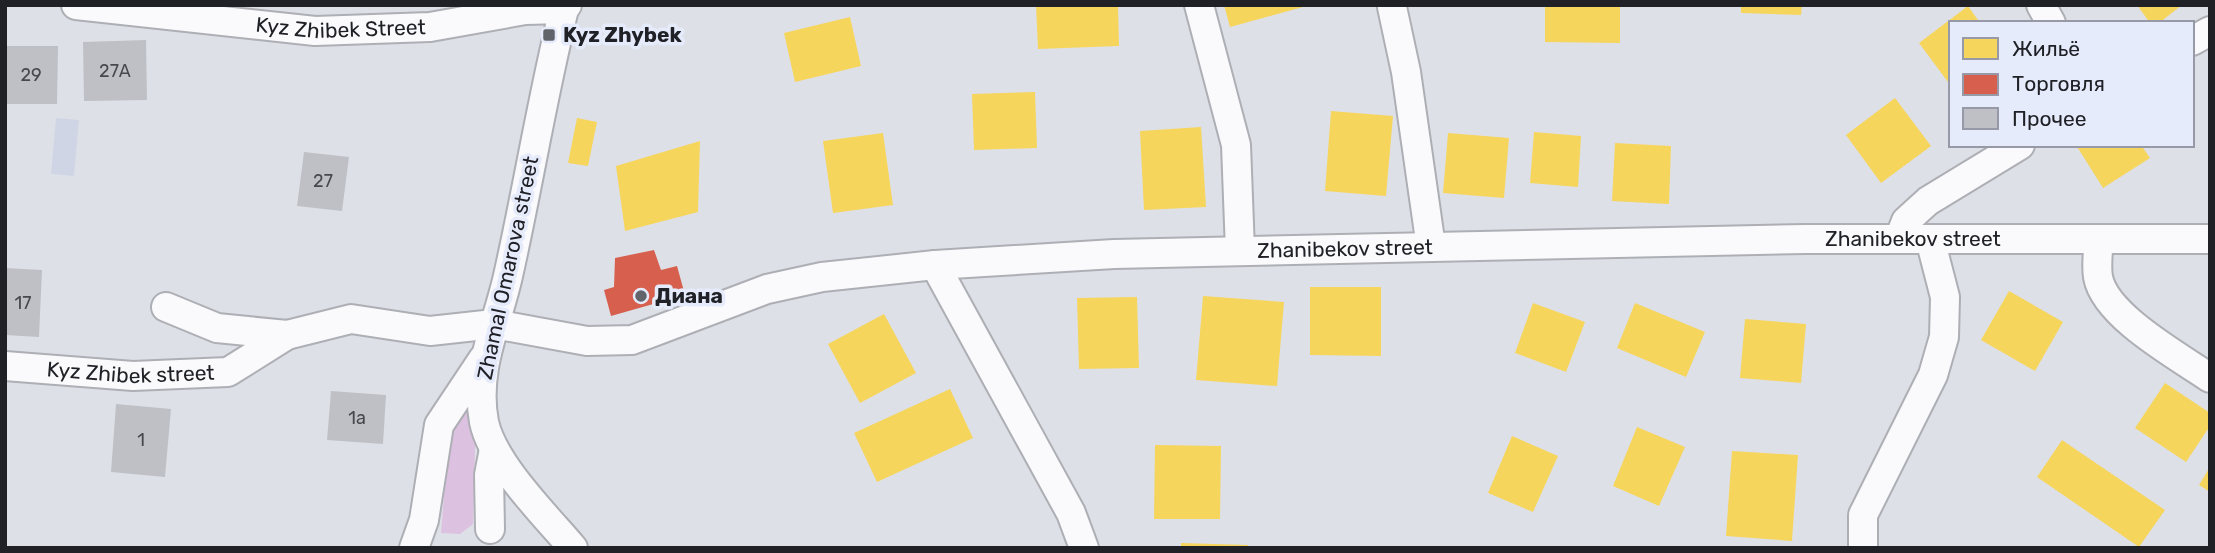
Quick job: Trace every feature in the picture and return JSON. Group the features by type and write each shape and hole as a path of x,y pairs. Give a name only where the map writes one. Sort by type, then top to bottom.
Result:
{"street":[{"name":"Kyz Zhibek Street","path":"76,5 315,31 430,27 526,8 566,7"},
{"path":"1199,5 1236,145 1240,251"},
{"path":"2041,5 2050,21"},
{"name":"Zhamal Omarova street","path":"566,7 541,107 508,276 485,357 482,392 484,423 494,449 512,475 573,548"},
{"path":"1392,7 1406,72 1431,247"},
{"path":"2194,40 2210,31"},
{"path":"1899,239 1906,221 1928,201 2017,147"},
{"name":"Zhanibekov street","path":"495,324 587,341 632,340 767,289 822,277 935,265 1114,254 1805,239 2210,239"},
{"path":"1863,548 1863,515 1933,375 1944,337 1945,297 1930,239"},
{"path":"2099,239 2098,278 2107,299 2132,324 2210,378"},
{"path":"935,265 1071,513 1084,548"},
{"name":"Kyz Zhibek street","path":"166,307 217,328 287,335"},
{"name":"Kyz Zhibek street","path":"5,366 133,376 228,372 287,335 351,319 430,331 495,324"},
{"path":"414,548 424,534 439,425 485,357"},
{"path":"490,529 489,475 494,449"}],"shaded area":[{"path":"56,118 79,120 74,176 51,174"},
{"path":"477,378 473,524 460,534 441,533 448,446"}],"building: Жильё":[{"path":"1036,5 1118,5 1119,46 1038,49"},
{"path":"1224,5 1307,5 1307,6 1230,27"},
{"path":"1545,5 1620,5 1620,43 1545,42"},
{"path":"1741,5 1802,5 1801,15 1741,13"},
{"path":"2137,5 2182,5 2162,21 2149,21"},
{"path":"1968,6 1979,21 1949,21 1949,83 1919,43"},
{"path":"850,17 861,66 795,82 784,33"},
{"path":"1035,92 1037,148 974,150 972,94"},
{"path":"1895,98 1931,146 1881,183 1846,135"},
{"path":"1331,111 1393,116 1386,196 1325,191"},
{"path":"577,118 597,122 588,166 568,163"},
{"path":"1201,127 1206,207 1144,210 1140,131"},
{"path":"1534,132 1581,136 1578,187 1530,183"},
{"path":"883,133 893,205 833,213 823,141"},
{"path":"1448,133 1509,138 1504,198 1443,193"},
{"path":"700,141 698,212 625,231 616,166"},
{"path":"1615,143 1671,146 1669,204 1612,201"},
{"path":"2077,147 2142,147 2150,158 2103,188"},
{"path":"1310,287 1381,287 1381,356 1310,355"},
{"path":"2009,291 2063,322 2035,371 1981,340"},
{"path":"1203,296 1284,302 1277,386 1196,380"},
{"path":"1137,297 1139,368 1079,369 1077,298"},
{"path":"1533,303 1585,322 1566,372 1515,353"},
{"path":"1635,303 1705,332 1686,377 1617,348"},
{"path":"884,314 916,373 860,403 828,344"},
{"path":"1745,319 1806,324 1801,383 1740,378"},
{"path":"2165,383 2210,413 2210,426 2186,462 2135,428"},
{"path":"950,389 973,438 877,482 854,433"},
{"path":"1637,427 1685,447 1659,506 1613,486"},
{"path":"1512,436 1558,456 1533,512 1488,493"},
{"path":"2062,440 2165,510 2139,547 2037,477"},
{"path":"1155,445 1221,446 1220,519 1154,519"},
{"path":"1732,451 1798,455 1792,541 1726,536"},
{"path":"2210,467 2210,492 2199,485"},
{"path":"1181,543 1248,545 1248,548 1181,548"}],"building: Торговля":[{"path":"654,250 661,270 677,266 685,295 611,316 604,290 614,287 615,258"}],"building: Прочее":[{"path":"146,40 147,100 84,101 83,42"},
{"path":"5,46 58,46 57,104 5,104"},
{"path":"304,152 349,157 342,211 297,206"},
{"path":"5,268 42,270 39,337 5,335"},
{"path":"331,391 386,395 383,444 327,440"},
{"path":"116,404 171,409 165,477 111,472"}],"place":[{"name":"Kyz Zhybek","path":"549,35"},
{"name":"Диана","path":"641,296"}]}
